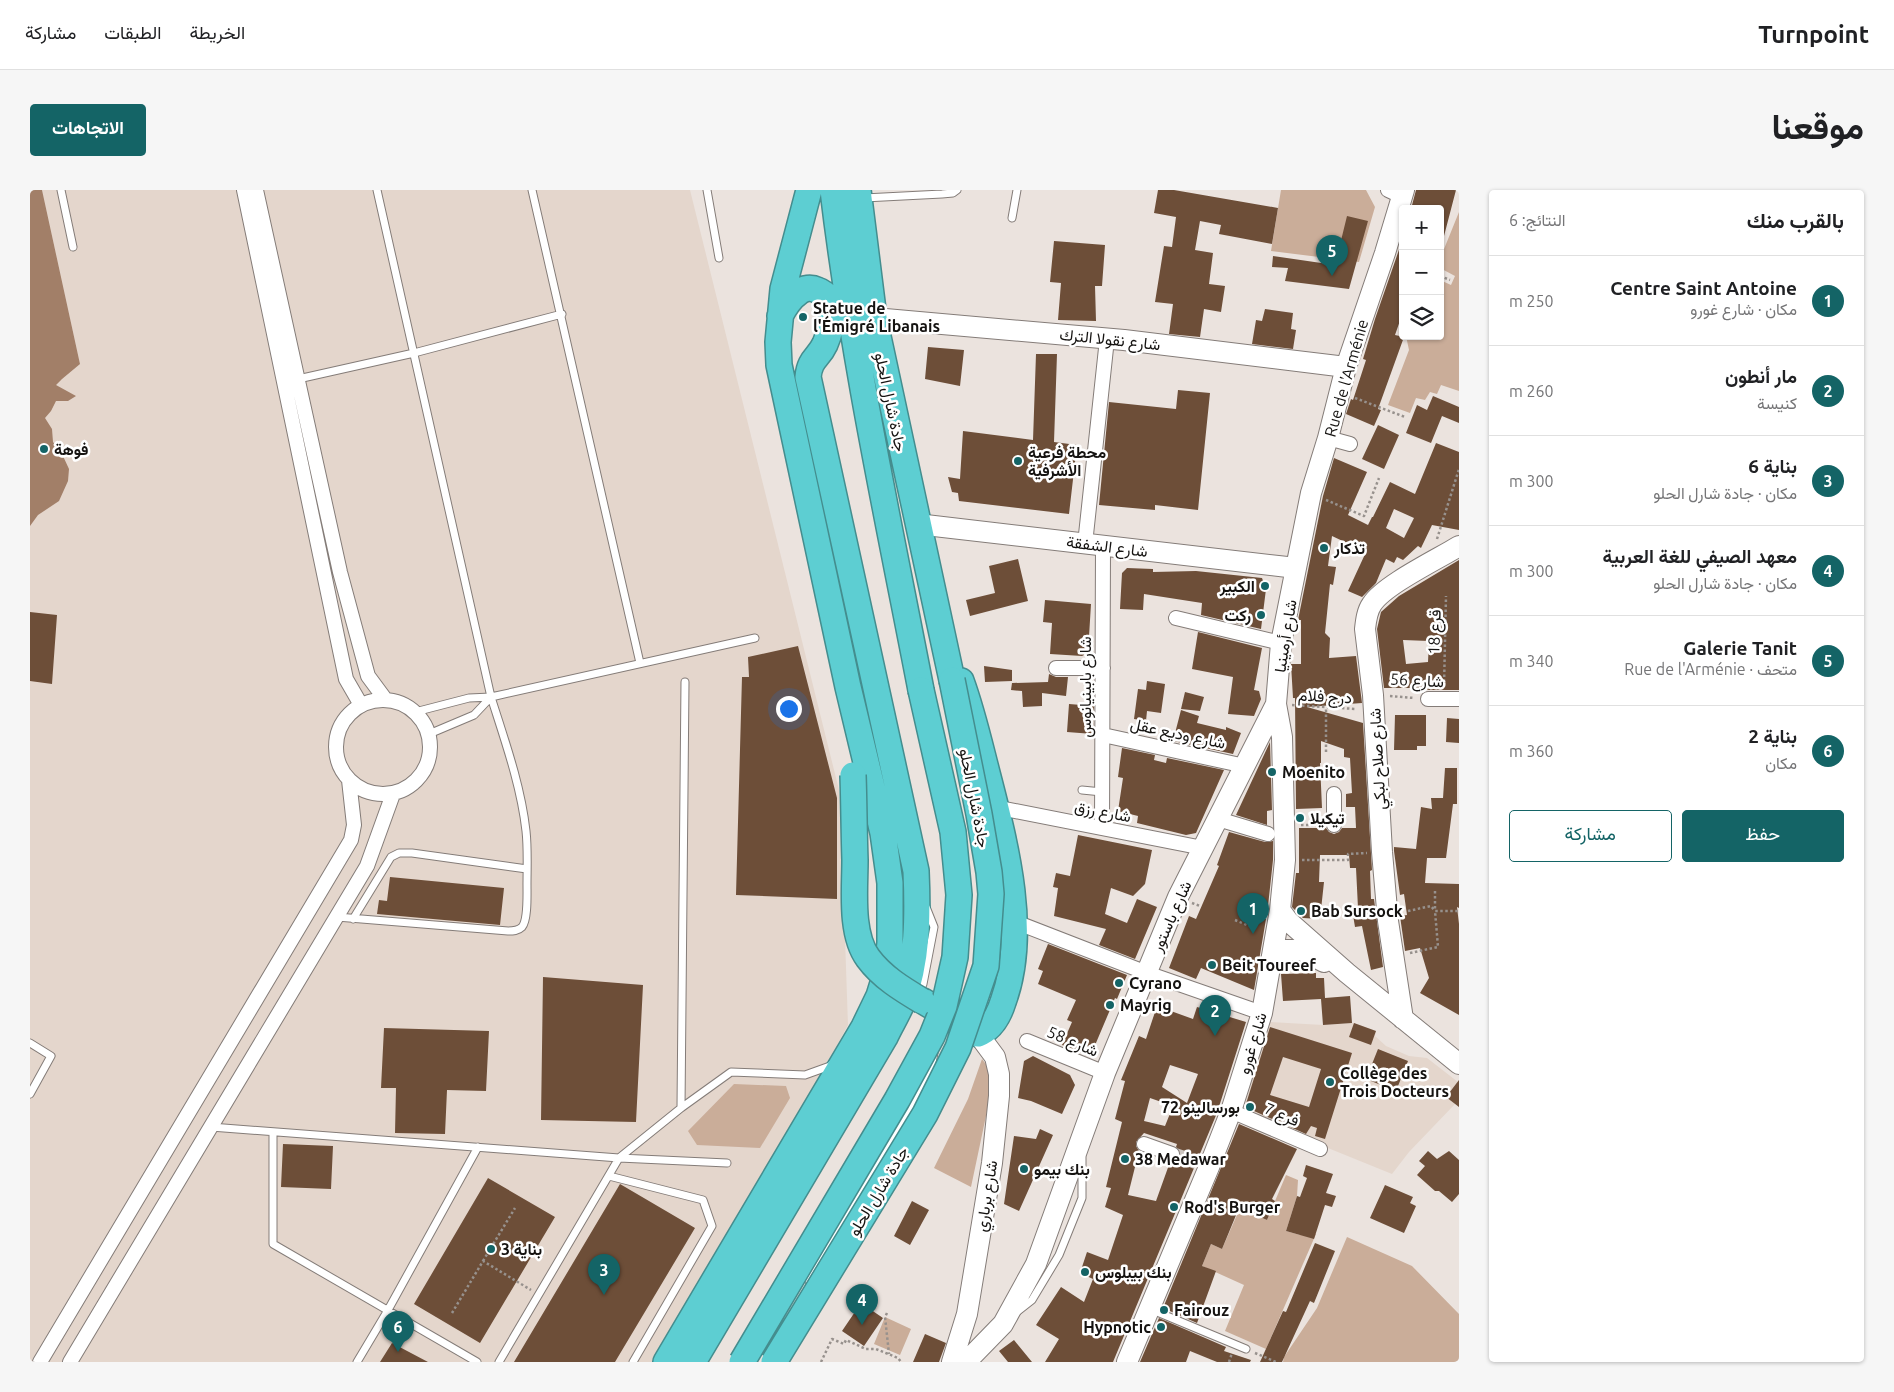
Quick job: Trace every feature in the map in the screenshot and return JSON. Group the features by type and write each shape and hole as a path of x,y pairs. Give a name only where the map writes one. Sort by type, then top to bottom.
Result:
{"highway":[{"path":"666,1362 864,1027 879,996 886,970 891,922 890,883 883,833 848,687 782,382 778,342 779,318 787,271 809,190"},
{"name":"جادة شارل الحلو","path":"742,1362 898,1100 932,1036 944,1006 955,957 958,895 953,832 921,690 860,372 840,250 833,190"},
{"name":"جادة شارل الحلو","path":"774,1362 924,1114 958,1048 986,966 991,894 980,814 874,318 858,194"},
{"path":"693,1362 885,1038 901,1005 910,979 916,945 918,912 916,870 809,386 809,368 812,360 821,351 828,334 831,312 827,297 820,291 808,288 800,290 791,298 779,318"},
{"path":"821,351 833,349 840,351 850,359 860,372"},
{"path":"848,687 853,775 856,906 859,938 868,957 893,983 918,1001 978,1034 992,1024 1000,1011 1008,989 1014,955 1013,921 1007,861 995,807 969,702 942,632"}],"street":[{"path":"244,190 346,679 361,705"},
{"path":"256,190 340,572 368,676 385,699"},
{"name":"Rue de l'Arménie","path":"1296,568 1311,493 1328,438 1346,366 1398,192"},
{"name":"شارع نقولا الترك","path":"874,318 1108,338 1346,366"},
{"name":"شارع بابينيانوس","path":"1102,828 1103,668 1094,545 1108,338"},
{"path":"1328,438 1350,444"},
{"name":"شارع الشفقة","path":"918,524 1296,568"},
{"name":"شارع صلاح لبكي","path":"1403,1019 1388,921 1382,852 1374,702 1365,629 1368,612 1372,604 1384,591 1459,546"},
{"name":"شارع أرمينيا","path":"1276,704 1281,643 1296,568"},
{"path":"1176,618 1281,643"},
{"path":"1056,668 1103,668"},
{"path":"385,699 406,705 424,722 429,734 430,750 427,765 419,778 407,788 393,794 377,795 361,790 348,780 338,763 335,744 339,728 346,717 361,705 372,700 385,699"},
{"name":"شارع 56","path":"1428,699 1459,699"},
{"name":"شارع باستور","path":"966,1362 1003,1324 1036,1264 1105,1074 1178,897 1276,704"},
{"name":"شارع غورو","path":"1127,1362 1150,1309 1202,1165 1231,1111 1262,1012 1273,960 1285,860 1276,830 1282,737 1276,704"},
{"path":"1262,733 1272,729 1277,731 1282,737"},
{"name":"شارع وديع عقل","path":"1103,735 1245,766"},
{"path":"40,1362 350,840 354,825 348,780"},
{"path":"70,1362 367,866 393,794"},
{"path":"1334,794 1334,825"},
{"name":"شارع رزق","path":"995,807 1203,848"},
{"path":"1218,820 1276,830"},
{"path":"1280,910 1288,921 1347,973 1459,1064"},
{"path":"1013,921 1146,973 1262,1012"},
{"path":"1273,960 1285,950 1301,950 1347,973"},
{"name":"شارع برباري","path":"952,1362 967,1314 992,1163 999,1096 999,1074 995,1057 978,1034"},
{"name":"شارع 58","path":"1027,1041 1105,1074"},
{"name":"فرع 7","path":"1231,1111 1320,1149"},
{"path":"1144,1144 1172,1154"}],"lane":[{"path":"61,190 73,247"},
{"path":"336,917 517,930 523,926 526,918 526,832 519,796 511,760 491,697 377,190"},
{"path":"532,190 562,314 640,663"},
{"path":"707,190 719,258"},
{"path":"858,194 942,194 954,193 957,190"},
{"path":"1012,218 1017,190"},
{"path":"298,379 414,353 562,314"},
{"path":"415,712 469,698 491,697 755,638"},
{"path":"681,1108 685,682"},
{"path":"429,734 474,715 491,697"},
{"path":"1082,790 1102,792"},
{"path":"353,918 392,858 400,853 527,869"},
{"path":"805,1288 927,1079 934,1056 935,1030 932,1016 918,1001 934,928 917,883"},
{"path":"499,1362 619,1158 681,1108 731,1072 805,1075 830,1066 864,1027"},
{"path":"30,1043 51,1056 30,1094"},
{"path":"211,1127 619,1158 727,1163"},
{"path":"273,1132 273,1244 477,1362"},
{"path":"357,1362 478,1148"},
{"path":"609,1176 703,1200 712,1226 633,1362"},
{"path":"1150,1309 1246,1349"}],"path":[{"path":"1444,278 1450,280"},
{"path":"1339,393 1405,417"},
{"path":"1430,564 1459,469"},
{"path":"1311,493 1364,516 1379,478"},
{"name":"قرع 18","path":"1443,699 1446,596"},
{"name":"شارع 56","path":"1374,702 1428,699"},
{"name":"درج فلام","path":"1276,704 1326,707 1374,702"},
{"path":"1326,707 1326,752"},
{"path":"1276,830 1334,825"},
{"path":"1285,860 1348,860 1348,854 1382,852"},
{"path":"1404,954 1438,947 1435,891"},
{"path":"1408,911 1431,906 1435,911"},
{"path":"1435,911 1459,911"},
{"path":"1235,920 1250,926"},
{"path":"452,1313 515,1208"},
{"path":"483,1261 539,1294"},
{"path":"887,1313 885,1318 890,1354"},
{"path":"821,1362 832,1339 844,1344 846,1340 866,1349 876,1349 898,1358 901,1362"},
{"path":"1246,1349 1274,1362"}],"shaded area":[{"path":"30,190 42,190 80,364 56,385 76,396 68,401 56,401 45,418 52,429 53,442 69,469 68,481 59,501 38,515 30,526"},
{"path":"42,190 690,190 840,794 848,1025 760,1188 658,1362 30,1362 30,363 80,364"},
{"path":"1281,190 1366,190 1375,207 1359,262 1271,251"},
{"path":"1459,212 1459,391 1441,385 1437,394 1430,392 1425,400 1416,398 1410,413 1388,405 1409,350 1407,340 1444,340 1444,282 1451,285 1455,276 1444,270 1444,249"},
{"path":"1270,1022 1323,1025 1354,1023 1376,1031 1375,1036 1386,1046 1409,1056 1427,1058 1458,1082 1446,1096 1455,1104 1409,1152 1392,1174 1242,1113"},
{"path":"982,1059 991,1071 990,1097 971,1187 934,1168 968,1099"},
{"path":"734,1084 786,1086 790,1098 760,1148 697,1145 688,1131"},
{"path":"1286,1175 1298,1180 1297,1196 1286,1231 1300,1235 1302,1229 1316,1234 1266,1349 1225,1331 1244,1285 1202,1266 1211,1244 1222,1249 1240,1208 1267,1220"},
{"path":"1347,1237 1412,1266 1459,1314 1459,1362 1283,1362 1284,1357 1317,1308"},
{"path":"885,1317 911,1329 900,1355 874,1344"}],"building":[{"path":"1158,190 1174,190 1278,208 1272,244 1219,234 1221,225 1200,221 1195,250 1213,253 1209,284 1225,286 1221,312 1204,309 1200,337 1169,334 1173,304 1155,302 1164,246 1172,247 1176,217 1154,213"},
{"path":"1416,190 1456,190 1444,236 1444,205 1412,205"},
{"path":"1347,216 1368,221 1349,289 1285,281 1288,268 1272,267 1273,256 1335,265"},
{"path":"1054,241 1105,245 1102,286 1095,286 1096,321 1058,320 1061,283 1050,282"},
{"path":"1399,250 1399,324 1395,335 1399,336 1399,340 1403,340 1378,409 1381,410 1374,426 1346,414 1351,399 1353,400 1366,360 1363,359"},
{"path":"1265,309 1293,313 1291,329 1296,330 1293,349 1252,344 1256,320 1262,321"},
{"path":"928,347 964,350 960,386 925,379"},
{"name":"محطة فرعية الأشرفية","path":"1036,354 1057,354 1054,442 1077,445 1069,514 959,501 958,493 952,492 948,477 960,479 963,431 1033,440"},
{"path":"1178,390 1210,393 1198,510 1155,505 1155,510 1099,505 1109,402 1176,409"},
{"path":"1433,396 1459,407 1459,423 1442,416 1431,443 1406,433 1417,405 1427,410"},
{"path":"1378,425 1399,435 1384,469 1362,459"},
{"path":"1436,443 1459,452 1459,530 1432,525 1421,548 1418,546 1403,560 1397,557 1394,563 1386,559 1376,583 1362,597 1348,591 1366,552 1332,536 1328,566 1336,567 1333,585 1330,584 1325,633 1330,638 1329,658 1356,656 1362,703 1307,707 1363,723 1372,870 1370,871 1371,899 1374,899 1383,967 1371,970 1362,926 1355,927 1352,909 1358,908 1356,868 1350,868 1349,855 1320,855 1319,882 1324,882 1320,919 1303,918 1292,907 1296,873 1299,873 1299,828 1326,828 1334,834 1342,828 1356,828 1355,807 1346,807 1346,794 1352,793 1350,758 1344,757 1344,749 1321,741 1322,808 1296,809 1295,698 1293,698 1291,664 1301,664 1301,620 1298,620 1323,496 1334,458 1367,472 1348,515 1368,525 1390,482 1415,494","holes":["1394,509 1414,518 1404,538 1386,528"]},
{"path":"1018,559 1028,601 970,616 966,600 995,593 989,566"},
{"path":"1459,560 1459,690 1384,688 1377,629 1381,612 1399,596","holes":["1403,640 1429,641 1428,662 1406,664"]},
{"path":"1127,568 1153,569 1153,572 1196,571 1262,578 1266,589 1261,629 1201,615 1202,603 1144,594 1143,610 1120,609 1122,573"},
{"path":"1045,600 1091,604 1088,653 1082,656 1050,654 1052,623 1043,622"},
{"path":"30,612 57,615 52,684 30,681"},
{"path":"1198,632 1262,648 1254,690 1259,691 1261,699 1254,716 1228,714 1233,677 1192,669"},
{"path":"798,646 837,798 837,899 736,895 742,677 749,677 748,657"},
{"path":"984,666 1012,670 1012,681 985,682"},
{"path":"1049,674 1056,677 1068,677 1066,696 1042,693 1042,706 1023,707 1022,691 1011,690 1012,683 1048,682"},
{"path":"1147,681 1165,684 1161,713 1147,711 1146,721 1134,719 1138,689 1146,690"},
{"path":"1185,692 1204,697 1200,711 1181,709"},
{"path":"1069,704 1094,706 1093,734 1067,732"},
{"path":"1181,710 1199,716 1197,723 1226,730 1226,727 1241,733 1233,754 1173,741"},
{"path":"1395,715 1426,715 1426,746 1417,746 1417,750 1394,750"},
{"path":"1447,718 1459,719 1459,743 1446,742"},
{"path":"1270,742 1272,810 1267,811 1267,825 1236,815"},
{"path":"1122,748 1155,755 1154,760 1166,763 1167,758 1224,770 1196,833 1186,835 1137,823 1138,816 1118,811 1123,778 1118,777"},
{"path":"1445,768 1457,768 1457,804 1453,804 1446,858 1427,858 1425,883 1459,884 1459,908 1457,907 1459,924 1459,1015 1420,993 1429,978 1420,948 1405,951 1400,916 1407,915 1404,894 1400,895 1394,851 1394,847 1416,849 1421,807 1432,809 1431,798 1443,798"},
{"path":"1229,832 1265,842 1273,841 1268,906 1263,918 1266,919 1254,990 1201,968 1196,979 1169,968 1189,916 1196,919 1219,866 1217,865"},
{"path":"1078,835 1152,850 1145,884 1133,896 1111,888 1105,914 1127,923 1137,899 1157,907 1135,959 1099,945 1106,929 1054,916 1058,888 1053,887 1056,873 1070,876"},
{"path":"390,877 504,888 500,925 377,914 379,900 387,901"},
{"path":"1048,944 1127,975 1093,1050 1082,1053 1062,1045 1072,1022 1067,1020 1076,1000 1038,984 1043,971 1038,969"},
{"path":"1316,973 1316,978 1324,978 1325,998 1350,996 1352,1023 1323,1025 1321,999 1283,1001 1281,974"},
{"path":"543,977 643,985 636,1122 541,1120"},
{"path":"1157,1006 1193,1019 1197,1007 1246,1022 1217,1113 1113,1362 1045,1362 1059,1339 1036,1325 1061,1287 1084,1302 1093,1279 1080,1273 1087,1252 1108,1260 1123,1215 1105,1207 1111,1188 1106,1187 1122,1122 1115,1119 1125,1081 1121,1080 1139,1036 1146,1039","holes":["1170,1065 1198,1074 1187,1103 1162,1087","1150,1098 1173,1106 1165,1126 1144,1121","1144,1133 1177,1144 1176,1147 1181,1153 1178,1160 1170,1162 1156,1201 1128,1195 1139,1151 1136,1142"]},
{"path":"1354,1023 1376,1031 1371,1045 1349,1037"},
{"name":"Collège des Trois Docteurs","path":"1270,1027 1352,1053 1325,1139 1315,1136 1317,1128 1311,1126 1306,1134 1245,1107","holes":["1283,1057 1321,1069 1309,1107 1270,1095"]},
{"path":"384,1028 489,1031 486,1091 447,1090 445,1134 395,1133 396,1088 381,1088"},
{"path":"1378,1049 1408,1061 1396,1091 1366,1079"},
{"path":"1033,1056 1070,1075 1075,1085 1062,1114 1031,1101 1018,1098 1024,1061"},
{"path":"1459,1080 1459,1107 1446,1097"},
{"path":"1239,1124 1297,1149 1272,1199 1275,1201 1267,1220 1239,1208 1222,1249 1211,1244 1202,1266 1216,1271 1197,1323 1163,1308"},
{"path":"1040,1129 1053,1135 1019,1211 1004,1204 1014,1136 1036,1139"},
{"path":"283,1144 333,1146 331,1189 281,1187"},
{"path":"1428,1151 1437,1159 1449,1151 1459,1160 1459,1194 1452,1202 1439,1191 1435,1191 1417,1175 1425,1166 1419,1161"},
{"path":"1306,1165 1333,1174 1326,1193 1336,1196 1332,1207 1325,1205 1314,1239 1286,1231 1297,1196 1300,1197 1307,1178 1303,1176"},
{"name":"بناية 3","path":"488,1178 555,1217 480,1343 414,1304"},
{"path":"620,1184 695,1228 615,1362 514,1362"},
{"path":"1385,1185 1413,1197 1410,1203 1416,1206 1404,1233 1370,1218"},
{"path":"912,1201 929,1210 910,1245 894,1236"},
{"path":"1315,1243 1335,1251 1314,1303 1310,1301 1282,1362 1260,1362 1283,1311 1286,1312"},
{"path":"861,1303 883,1318 864,1346 842,1331"},
{"path":"1159,1318 1226,1347 1224,1351 1251,1360 1250,1362 1217,1362 1190,1351 1186,1362 1140,1362"},
{"path":"925,1334 946,1343 939,1362 913,1362"},
{"path":"1014,1340 1032,1362 1008,1362 999,1351"},
{"path":"392,1343 428,1362 380,1362"}],"tunnel":[{"path":"1172,1154 1196,1162"}],"place":[{"name":"Galerie Tanit","path":"1332,276"},
{"name":"Statue de l'Émigré Libanais","path":"803,317"},
{"name":"فوهة","path":"44,449"},
{"name":"محطة فرعية الأشرفية","path":"1018,461"},
{"name":"تذكار","path":"1324,548"},
{"name":"الكبير","path":"1265,586"},
{"name":"ركت","path":"1261,615"},
{"name":"Moenito","path":"1272,772"},
{"name":"تيكيلا","path":"1300,818"},
{"name":"Bab Sursock","path":"1301,911"},
{"name":"Centre Saint Antoine","path":"1253,934"},
{"name":"Beit Toureef","path":"1212,965"},
{"name":"Cyrano","path":"1119,983"},
{"name":"Mayrig","path":"1110,1005"},
{"name":"مار أنطون","path":"1215,1036"},
{"name":"Collège des Trois Docteurs","path":"1330,1082"},
{"name":"بورسالينو 72","path":"1250,1107"},
{"name":"38 Medawar","path":"1125,1159"},
{"name":"بنك بيمو","path":"1024,1169"},
{"name":"Rod's Burger","path":"1174,1207"},
{"name":"بناية 3","path":"491,1249"},
{"name":"بنك بيبلوس","path":"1085,1272"},
{"name":"بناية 6","path":"604,1295"},
{"name":"Fairouz","path":"1164,1310"},
{"name":"معهد الصيفي للغة العربية","path":"862,1325"},
{"name":"Hypnotic","path":"1161,1327"},
{"name":"بناية 2","path":"398,1352"}]}
